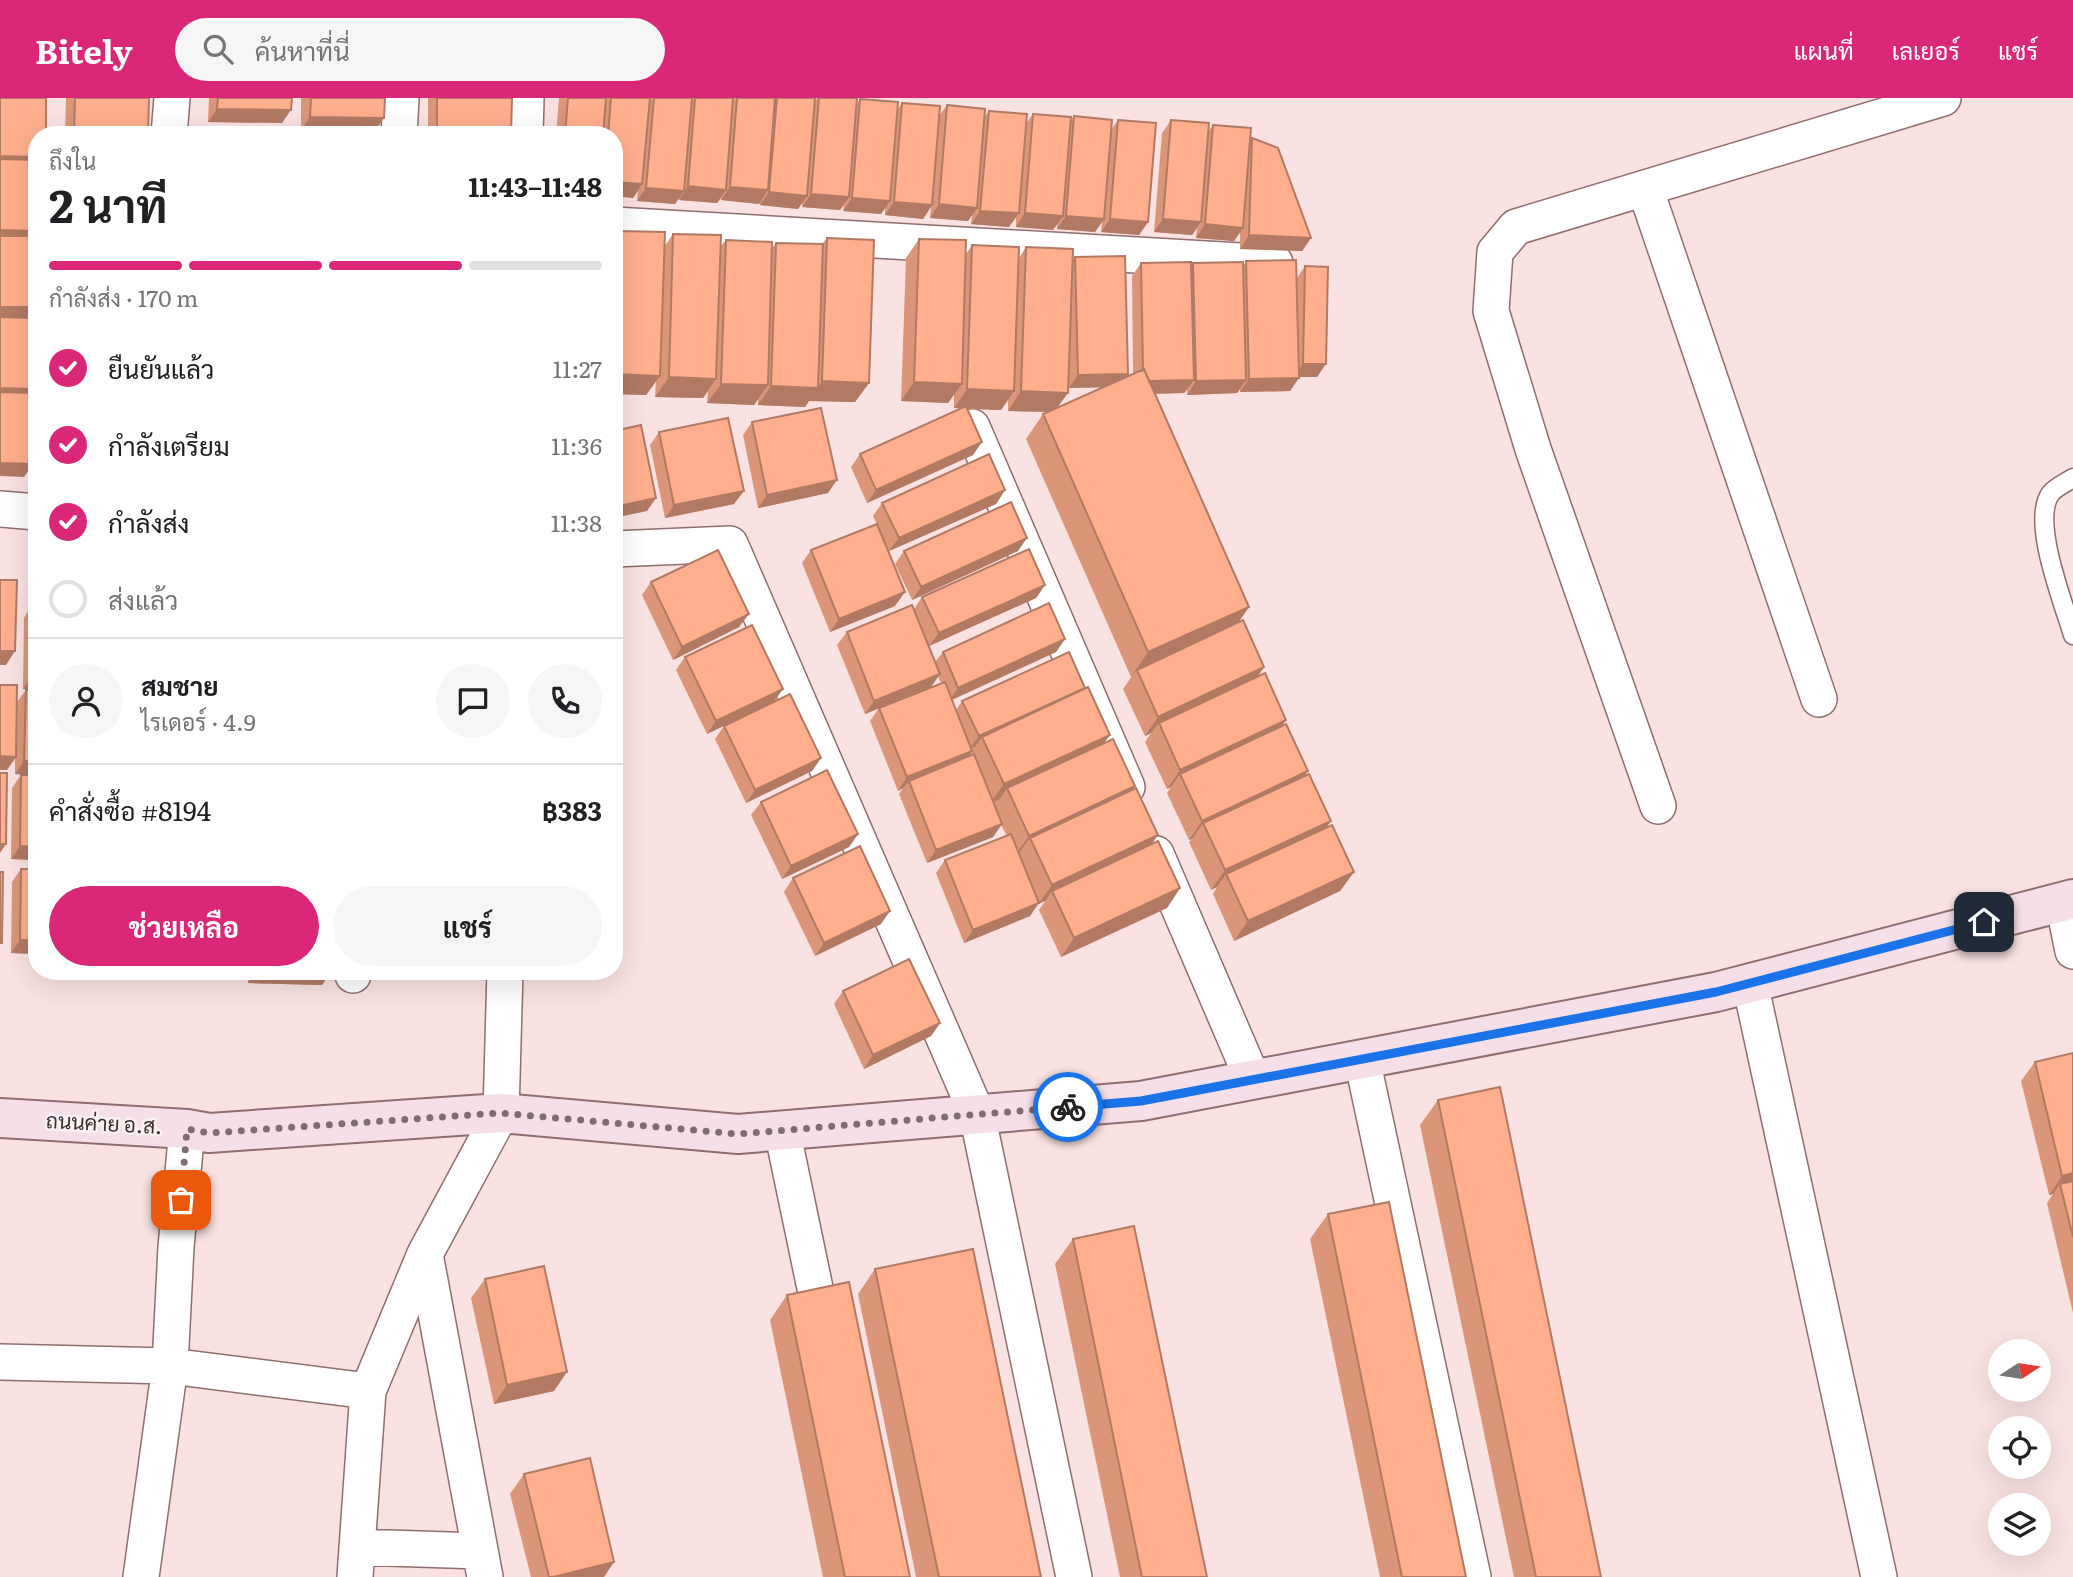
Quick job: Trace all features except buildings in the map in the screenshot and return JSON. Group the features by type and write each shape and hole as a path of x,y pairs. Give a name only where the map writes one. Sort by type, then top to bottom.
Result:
{"street":[{"path":"170,126 172,98"},
{"path":"399,126 401,98"},
{"path":"525,126 526,98"},
{"path":"1658,806 1532,449 1491,312 1494,252 1516,227 1943,98"},
{"path":"1645,188 1819,699"},
{"path":"623,226 1275,263"},
{"path":"972,427 1253,1080"},
{"path":"0,509 28,511"},
{"path":"623,549 730,544 977,1114 1074,1577"},
{"path":"2068,901 2073,951"},
{"name":"ถนนค่าย อ.ส.","path":"0,1118 187,1129 209,1133 500,1113 738,1134 1141,1101 1716,992 2068,901"},
{"path":"425,1254 482,1564 356,1562 368,1391 425,1254 500,1113 505,980"},
{"path":"1750,983 1879,1577"},
{"path":"1362,1059 1473,1577"},
{"path":"141,1577 170,1366 176,1248 187,1129"},
{"path":"782,1130 830,1360"},
{"path":"0,1362 170,1366 368,1391"}],"lane":[{"path":"2073,478 2050,494 2042,518 2045,540 2073,635"}],"way so far":[{"path":"181,1200 187,1129 209,1133 500,1113 738,1134 1068,1107"}],"route":[{"path":"1068,1107 1141,1101 1716,992 1984,922"}]}
